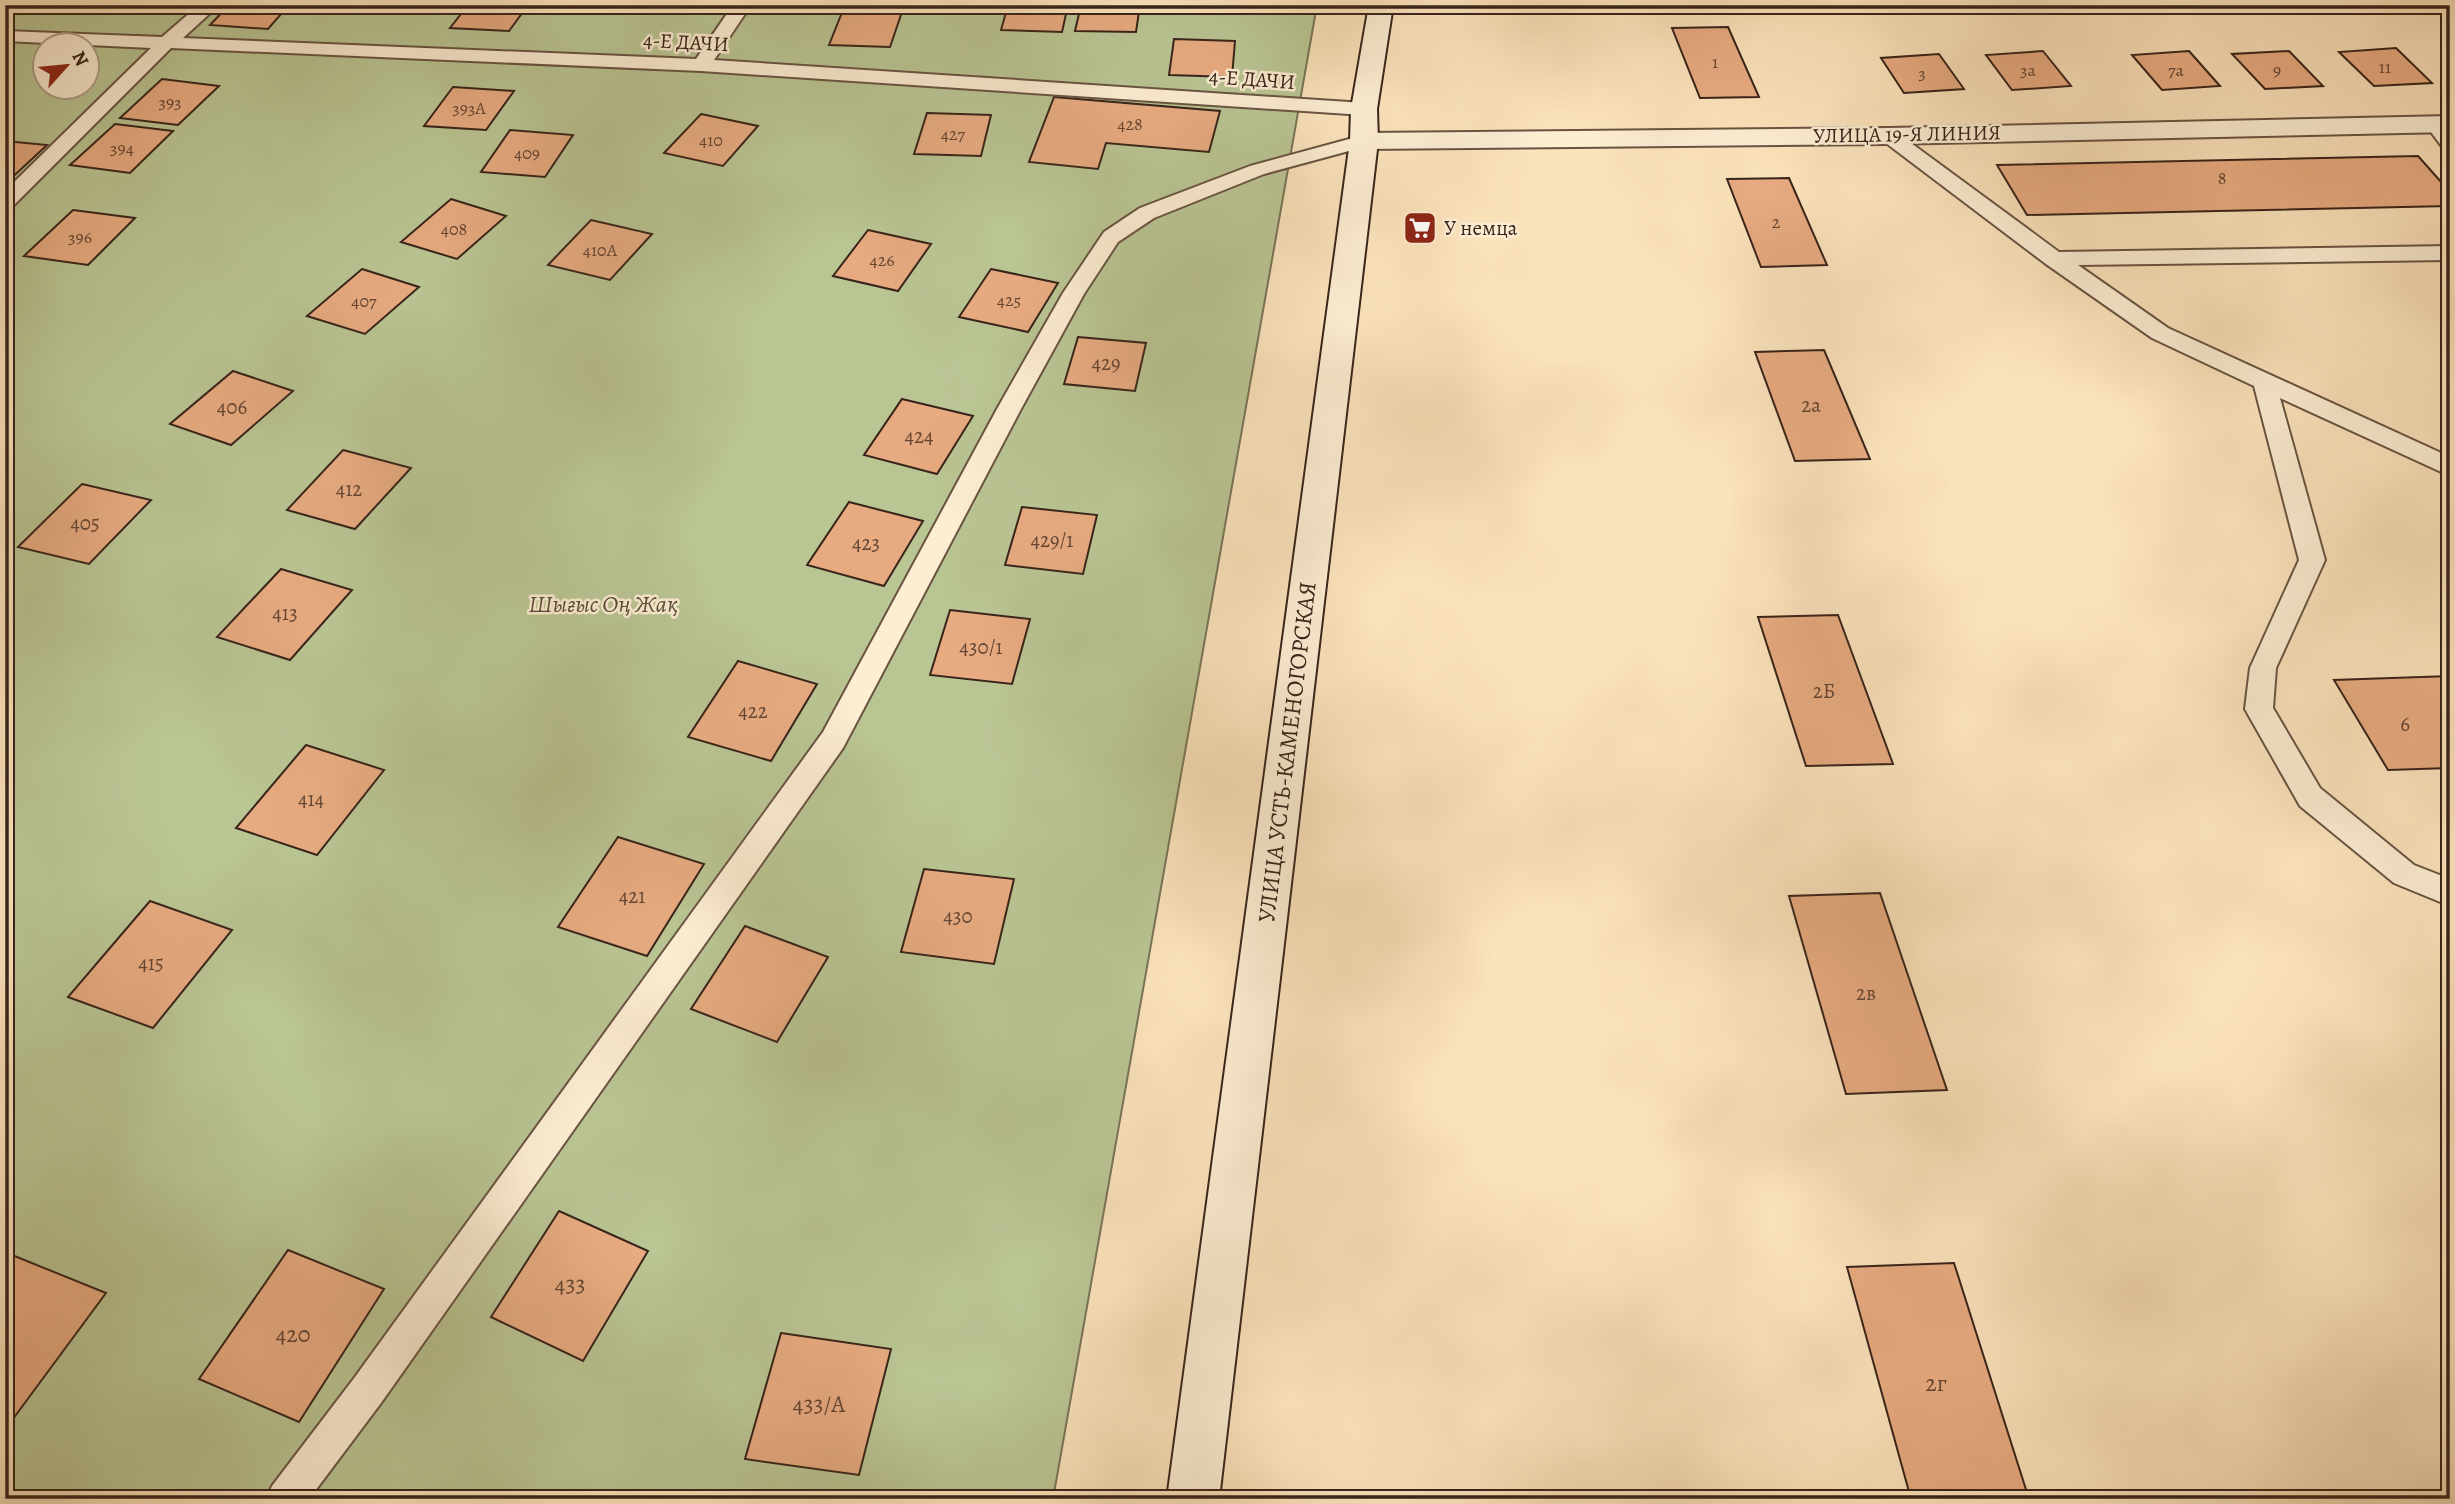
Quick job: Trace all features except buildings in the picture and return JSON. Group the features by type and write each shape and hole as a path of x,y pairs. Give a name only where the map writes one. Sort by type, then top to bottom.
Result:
{"street":[{"name":"УЛИЦА УСТЬ-КАМЕНОГОРСКАЯ","path":"1193,1499 1381,5"},
{"name":"УЛИЦА 19-Я ЛИНИЯ","path":"1364,125 1889,136 2445,130"}],"lane":[{"path":"5,203 167,42 210,5"},
{"path":"701,65 742,5"},
{"name":"4-Е ДАЧИ","path":"5,36 701,65 1364,125"},
{"path":"285,1499 368,1390 683,945 833,740 1035,363 1074,293 1111,237 1147,213 1364,125"},
{"path":"1889,136 2054,259 2160,333 2450,467"},
{"path":"2054,259 2450,253"},
{"path":"2264,381 2312,560 2263,668 2259,709 2310,797 2404,874 2450,893"}],"green space":[{"name":"Шығыс Оң Жақ","path":"5,5 1317,5 1053,1499 5,1499"}],"place":[{"name":"У немца","path":"1420,228"}]}
